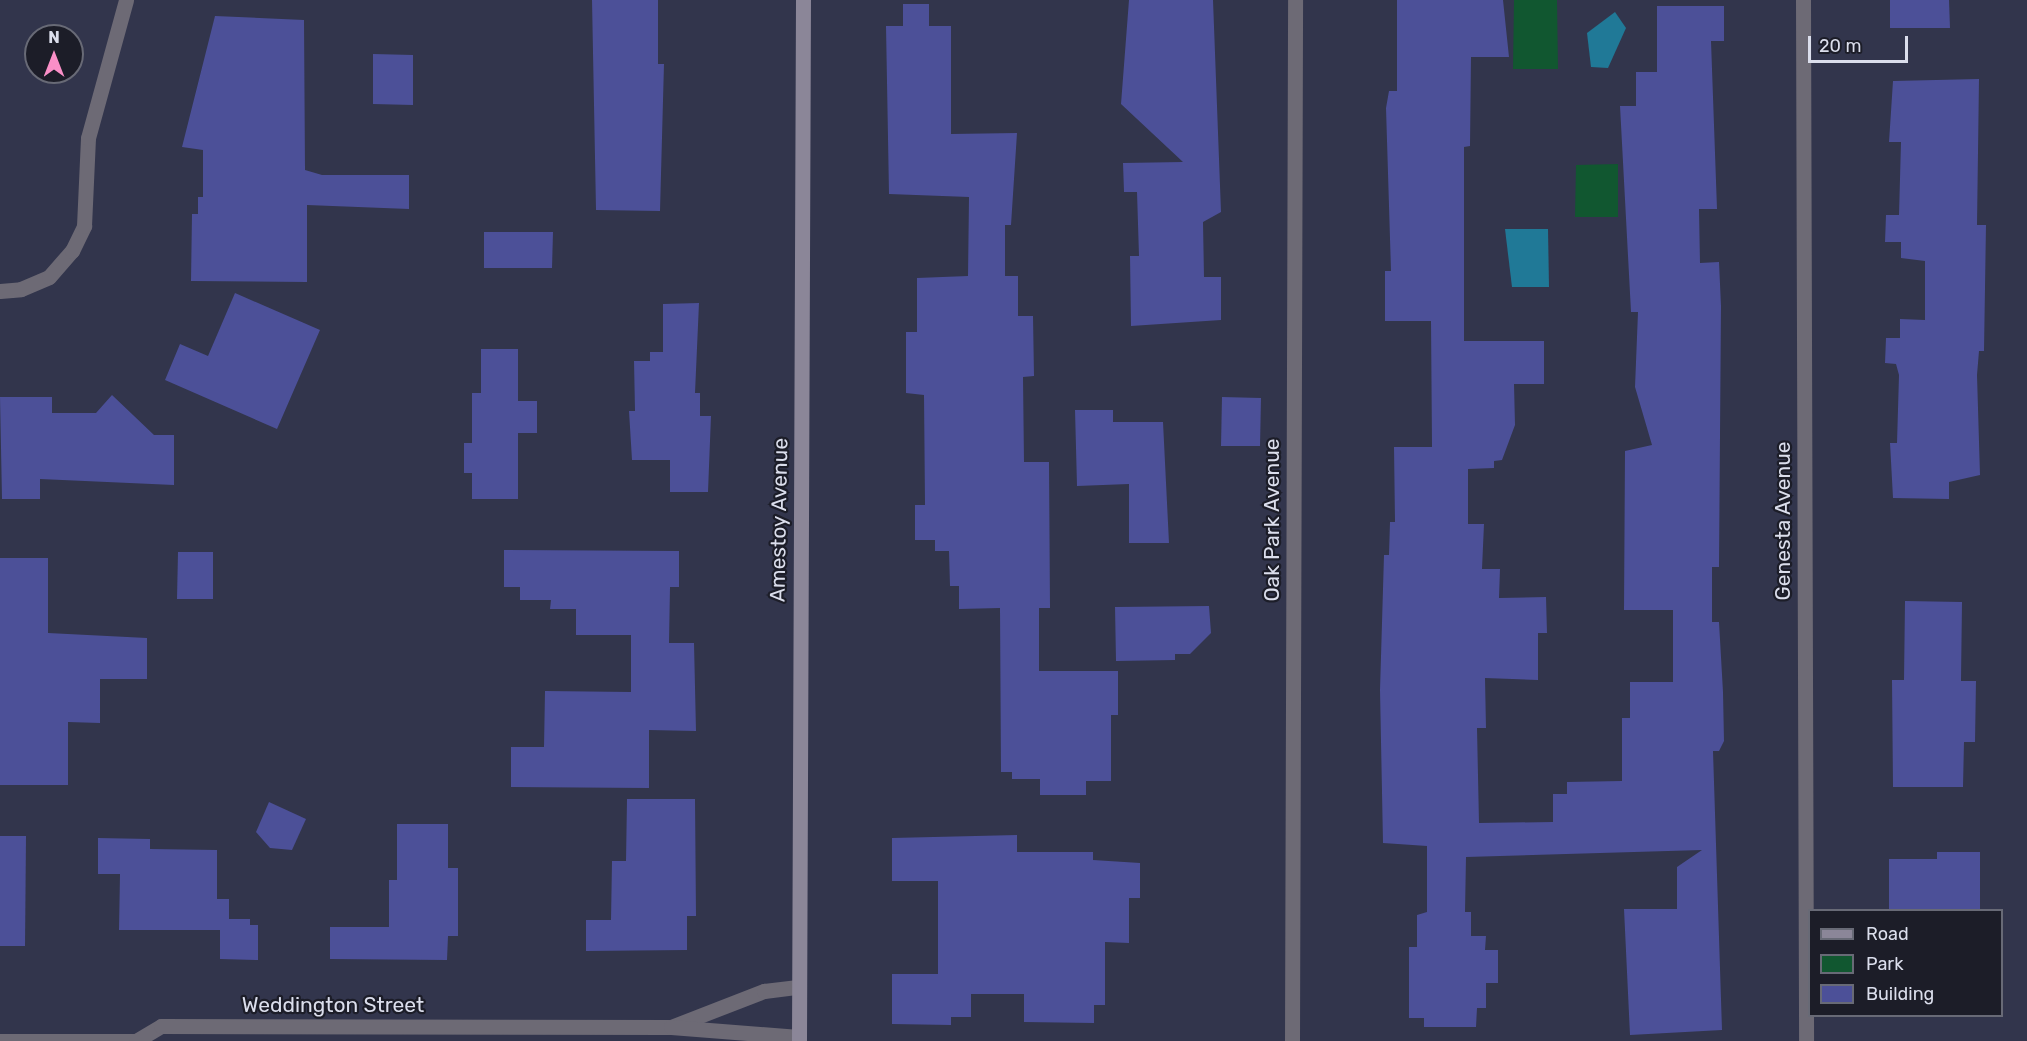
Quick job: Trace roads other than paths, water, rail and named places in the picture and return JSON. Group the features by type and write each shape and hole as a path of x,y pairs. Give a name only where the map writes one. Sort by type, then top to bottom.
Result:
{"street":[{"path":"0,291 21,290 49,277 72,251 84,226 88,138 126,0"},
{"name":"Amestoy Avenue","path":"799,1039 803,0"},
{"name":"Oak Park Avenue","path":"1292,1041 1295,0"},
{"name":"Genesta Avenue","path":"1803,0 1806,1041"},
{"name":"Weddington Street","path":"671,1027 764,991 798,987"},
{"name":"Weddington Street","path":"0,1041 136,1041 161,1026 671,1027 799,1039"}],"water":[{"path":"1615,12 1626,28 1608,68 1591,67 1587,33"},
{"path":"1505,229 1548,229 1549,287 1512,287"}]}
